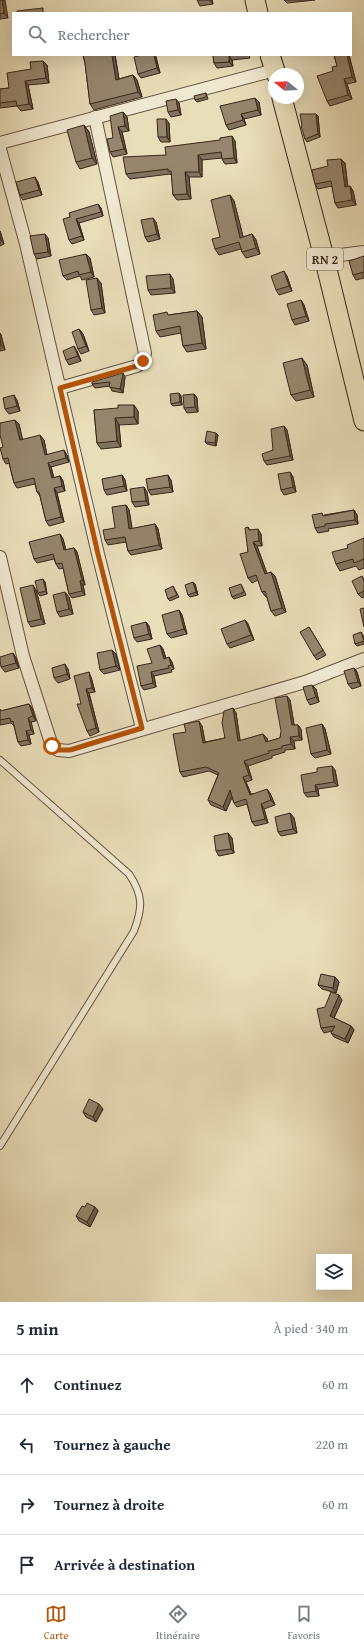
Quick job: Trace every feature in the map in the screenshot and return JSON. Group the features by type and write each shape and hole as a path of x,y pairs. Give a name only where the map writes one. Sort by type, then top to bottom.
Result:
{"highway":[{"path":"254,0 258,12"},
{"name":"RN 2","path":"284,104 324,257 364,421"}],"street":[{"path":"0,143 274,66"},
{"path":"60,388 137,366 143,361 145,353 95,117"},
{"path":"0,149 26,244 98,554 142,728"},
{"path":"324,257 364,252"},
{"path":"0,557 23,656 52,746 58,750 70,750 305,682 364,659"}],"lane":[{"path":"0,760 128,874 138,888 141,901 139,918 134,931 0,1146"}],"building":[{"path":"0,0 2,0 4,13 0,14"},
{"path":"43,8 43,12 17,11"},
{"path":"83,56 112,56 116,80 133,75 138,92 90,104"},
{"path":"154,56 157,68 138,74 134,57"},
{"path":"213,56 229,56 229,62 214,63"},
{"path":"334,56 347,56 352,77 344,79 348,95 327,101 317,76 333,71 332,67 337,66"},
{"path":"43,61 46,78 25,81 29,104 17,106 16,101 0,103 0,89 9,88 7,73 31,69 30,62"},
{"path":"206,93 206,97 195,100 194,96"},
{"path":"255,98 258,110 241,114 243,120 226,125 220,106"},
{"path":"176,99 178,110 168,112 166,101"},
{"path":"123,112 125,126 118,127 124,149 110,152 107,139 113,138 110,116"},
{"path":"300,114 316,114 318,134 305,139 301,126"},
{"path":"157,119 166,119 167,137 158,137"},
{"path":"84,125 92,158 76,162 67,130"},
{"path":"232,136 234,158 222,159 221,152 198,155 199,172 185,172 187,194 173,195 171,171 168,171 168,169 126,174 123,157 166,155 165,147 220,140 220,138"},
{"path":"341,159 345,187 350,186 352,200 335,203 331,181 315,184 312,170 328,166 327,160"},
{"path":"35,177 39,190 20,195 16,182"},
{"path":"230,195 240,238 252,234 256,248 242,252 239,242 215,249 212,239 220,237 211,200"},
{"path":"98,204 101,212 76,219 82,236 69,240 63,219 70,217 69,213"},
{"path":"153,218 157,234 145,237 141,220"},
{"path":"45,234 48,252 34,254 30,236"},
{"path":"86,254 91,272 79,275 78,271 63,276 59,260"},
{"path":"364,256 364,272 353,275 349,261"},
{"path":"284,271 289,286 276,290 271,276"},
{"path":"170,274 171,288 148,290 146,276"},
{"path":"97,278 102,308 91,310 86,280"},
{"path":"301,300 306,316 292,320 287,304"},
{"path":"197,311 202,343 183,346 180,326 156,331 153,315 167,312 168,315"},
{"path":"79,329 86,346 78,349 72,332"},
{"path":"74,346 78,356 66,360 63,351"},
{"path":"302,358 310,390 291,395 283,363"},
{"path":"123,373 120,389 109,387 110,382 92,384 92,382"},
{"path":"179,393 180,402 171,404 170,394"},
{"path":"194,394 195,407 184,408 183,395"},
{"path":"14,395 17,406 5,409 3,398"},
{"path":"118,405 134,405 134,417 115,418 117,441 97,443 94,410 118,408"},
{"path":"15,420 20,440 40,435 45,455 64,450 66,458 48,463 52,478 60,476 62,486 54,488 61,517 46,521 34,478 14,483 8,458 3,459 0,448 3,447 0,435 0,423"},
{"path":"284,426 290,456 264,461 262,454 273,450 271,429"},
{"path":"207,431 216,433 215,443 205,442"},
{"path":"290,472 293,487 281,490 278,474"},
{"path":"122,475 124,486 104,490 102,479"},
{"path":"168,475 170,487 148,490 146,479"},
{"path":"144,487 146,501 132,502 130,489"},
{"path":"126,505 129,529 155,524 159,545 128,551 125,537 105,540 103,530 115,528 112,507"},
{"path":"354,510 355,520 325,524 325,526 315,528 312,515 322,513 323,516"},
{"path":"248,527 249,530 258,529 259,541 253,542 265,574 271,572 282,608 271,611 265,591 262,592 256,575 248,578 240,554 248,552 245,528"},
{"path":"60,534 64,550 74,548 82,580 80,581 82,591 69,594 62,563 56,564 53,554 34,559 29,542"},
{"path":"364,538 364,559 354,563 353,559 336,564 332,552 348,548 347,545"},
{"path":"362,576 364,581 364,591 358,594 352,581"},
{"path":"43,579 46,591 38,593 35,581"},
{"path":"193,582 196,592 188,595 185,585"},
{"path":"241,584 244,592 232,597 229,588"},
{"path":"33,585 41,619 28,622 20,588"},
{"path":"173,586 177,595 168,599 165,590"},
{"path":"65,592 69,609 57,612 53,595"},
{"path":"364,608 364,627 360,609"},
{"path":"179,610 184,629 167,634 162,615"},
{"path":"245,620 251,635 227,644 221,629"},
{"path":"146,622 149,634 134,638 131,626"},
{"path":"309,627 323,650 314,656 300,632"},
{"path":"361,632 364,641 355,644 353,635"},
{"path":"160,645 164,659 169,657 171,665 168,666 169,668 151,672 153,683 141,686 137,666 152,663 147,649"},
{"path":"112,650 116,666 100,670 97,653"},
{"path":"13,653 16,663 1,667 0,657"},
{"path":"65,664 67,674 54,678 52,668"},
{"path":"354,668 358,682 348,684 344,671"},
{"path":"89,672 92,688 86,689 96,728 87,731 77,704 81,704 74,676"},
{"path":"312,685 316,697 307,700 303,687"},
{"path":"287,696 292,725 298,725 299,736 290,737 291,744 282,746 282,748 268,751 269,753 244,761 249,775 243,777 250,795 267,789 271,800 261,804 265,819 252,822 246,799 234,803 230,790 223,807 208,800 219,773 206,767 180,772 173,734 186,732 184,724 199,721 203,743 225,738 222,723 224,711 233,708 238,741 263,734 266,742 280,738 281,731 275,698"},
{"path":"29,704 33,716 28,718 31,730 26,731 28,740 18,742 13,721 11,722 10,718 0,720 0,711"},
{"path":"322,724 327,750 311,754 306,728"},
{"path":"332,766 334,782 315,785 316,791 304,793 301,775 317,772 317,768"},
{"path":"290,813 293,829 278,832 275,817"},
{"path":"228,833 231,849 216,851 214,836"},
{"path":"321,974 335,977 333,988 318,985"},
{"path":"331,992 339,995 330,1016 351,1026 345,1039 331,1033 335,1026 321,1028 317,1009 325,1007"},
{"path":"89,1099 99,1104 93,1117 83,1112"},
{"path":"87,1203 95,1207 87,1222 76,1216 82,1206 85,1207"}],"route":[{"path":"52,746 58,750 70,750 142,728 98,554 60,388 137,366 143,361"}]}
